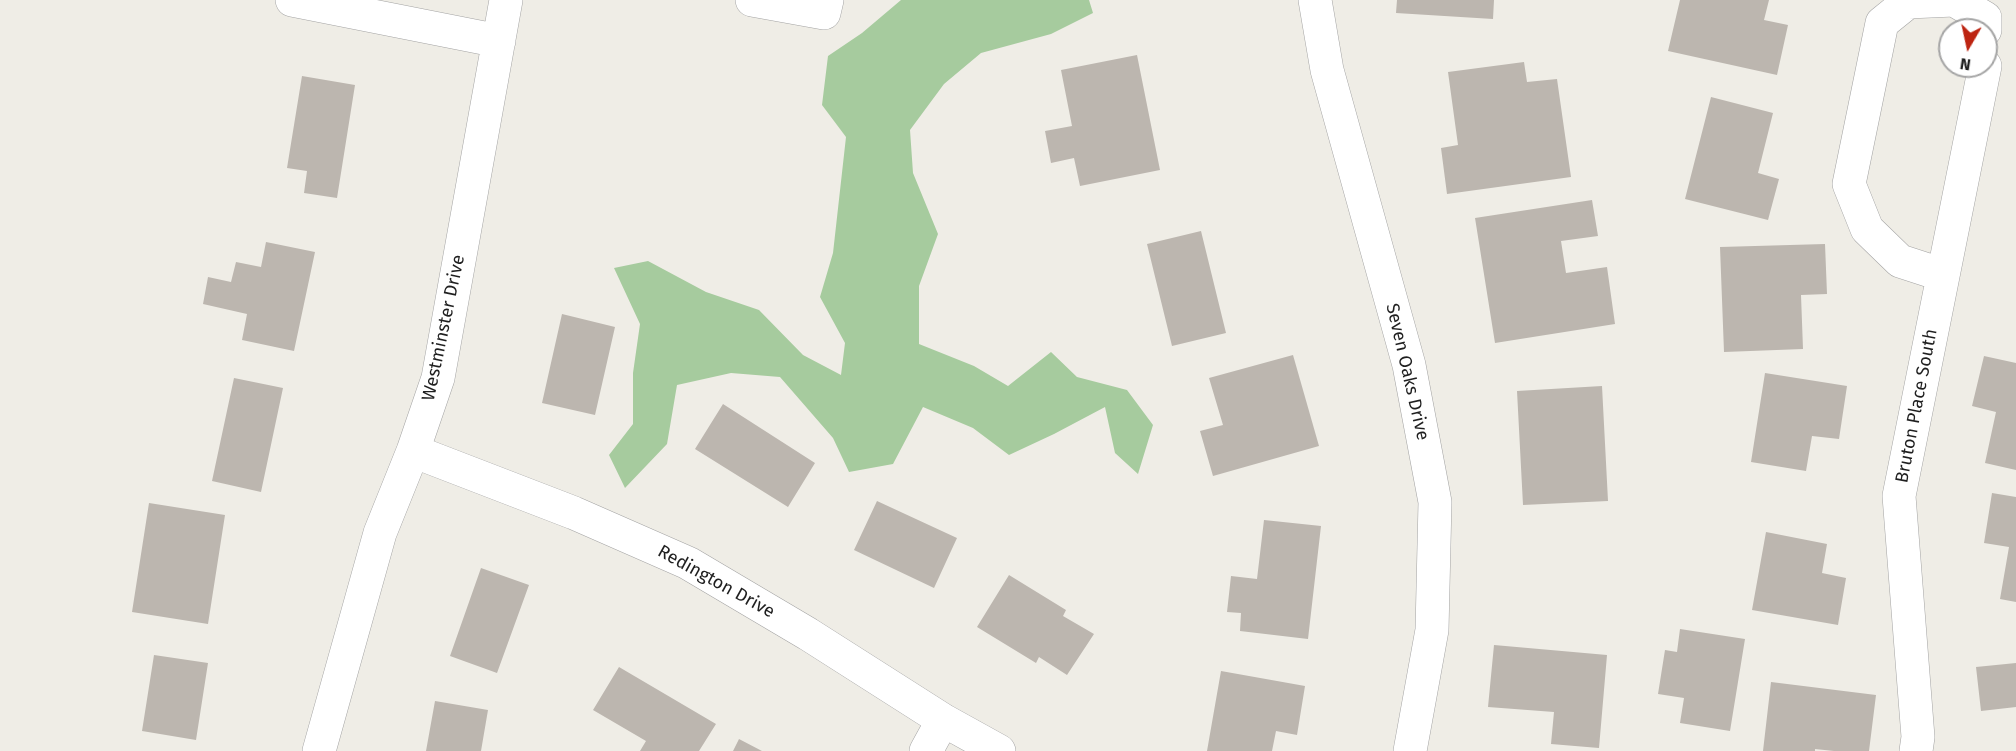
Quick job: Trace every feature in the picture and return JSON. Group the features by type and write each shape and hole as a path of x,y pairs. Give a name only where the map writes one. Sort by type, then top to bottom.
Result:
{"street":[{"path":"292,0 499,41"},
{"name":"Westminster Drive","path":"319,751 380,533 413,450 438,378 506,0"},
{"path":"752,0 826,6"},
{"name":"Seven Oaks Drive","path":"1315,0 1327,70 1408,365 1435,502 1432,630 1410,751"},
{"path":"1943,275 1900,261 1867,229 1848,184 1882,23 1908,2 1954,0 1985,18"},
{"name":"Bruton Place South","path":"1916,751 1918,737 1899,496 1983,78"},
{"name":"Redington Drive","path":"413,450 574,513 688,563 808,634 943,720 999,751"},
{"path":"926,751 943,720"}],"green space":[{"path":"901,0 1089,0 1093,13 1051,34 981,53 944,84 910,130 913,173 938,234 919,286 919,344 974,366 1008,386 1051,352 1077,377 1127,390 1153,425 1138,474 1115,453 1105,407 1009,455 973,428 923,407 893,464 849,472 833,438 780,377 731,373 677,385 667,444 625,488 609,455 633,424 633,373 640,324 614,268 648,261 706,292 759,310 803,355 841,375 845,343 820,297 833,253 846,137 822,105 828,56 862,33"}],"building":[{"path":"1397,0 1494,0 1493,19 1396,13"},
{"path":"1680,0 1769,0 1764,20 1788,25 1777,75 1668,51"},
{"path":"1137,55 1160,170 1080,186 1074,158 1051,163 1045,131 1072,126 1061,70"},
{"path":"1524,62 1527,82 1557,79 1571,177 1447,194 1441,148 1458,145 1448,72"},
{"path":"302,76 355,85 337,198 304,193 307,171 287,168"},
{"path":"1711,97 1773,113 1758,173 1779,179 1768,220 1685,199"},
{"path":"1592,200 1598,236 1561,241 1566,273 1607,267 1615,324 1495,343 1475,218"},
{"path":"1201,231 1226,333 1172,346 1147,244"},
{"path":"266,242 315,252 294,351 242,340 247,314 203,304 208,277 231,282 236,262 261,267"},
{"path":"1825,244 1827,294 1801,295 1803,349 1724,352 1720,247"},
{"path":"562,314 615,327 595,415 542,403"},
{"path":"1293,355 1319,446 1213,476 1200,431 1223,425 1209,378"},
{"path":"1984,356 2016,363 2016,470 1985,463 1996,412 1972,406"},
{"path":"1765,373 1847,386 1839,439 1812,436 1806,471 1751,462"},
{"path":"234,378 283,388 261,492 212,481"},
{"path":"1602,386 1608,501 1523,505 1517,391"},
{"path":"723,404 815,463 788,507 695,449"},
{"path":"1992,493 2016,497 2016,602 2000,599 2009,547 1984,543"},
{"path":"877,501 957,538 934,588 854,550"},
{"path":"149,503 225,515 208,624 132,612"},
{"path":"1264,520 1321,526 1308,639 1240,631 1241,613 1227,612 1231,576 1257,579"},
{"path":"1766,532 1827,544 1822,573 1846,578 1838,625 1752,610"},
{"path":"481,568 529,585 497,673 450,656"},
{"path":"1009,575 1066,610 1063,616 1094,634 1067,675 1039,657 1036,663 977,627"},
{"path":"1680,629 1745,639 1730,731 1680,723 1684,698 1658,694 1665,650 1677,652"},
{"path":"1494,645 1607,655 1599,748 1551,744 1554,712 1488,707"},
{"path":"154,655 208,663 196,740 142,731"},
{"path":"2016,663 2016,707 1981,711 1976,667"},
{"path":"619,667 716,724 699,751 640,751 646,741 593,710"},
{"path":"1221,671 1305,686 1297,735 1276,731 1272,751 1207,751"},
{"path":"1771,682 1876,695 1869,751 1815,749 1815,751 1763,751"},
{"path":"435,701 488,710 481,751 426,751"},
{"path":"739,739 762,751 733,751"}]}
